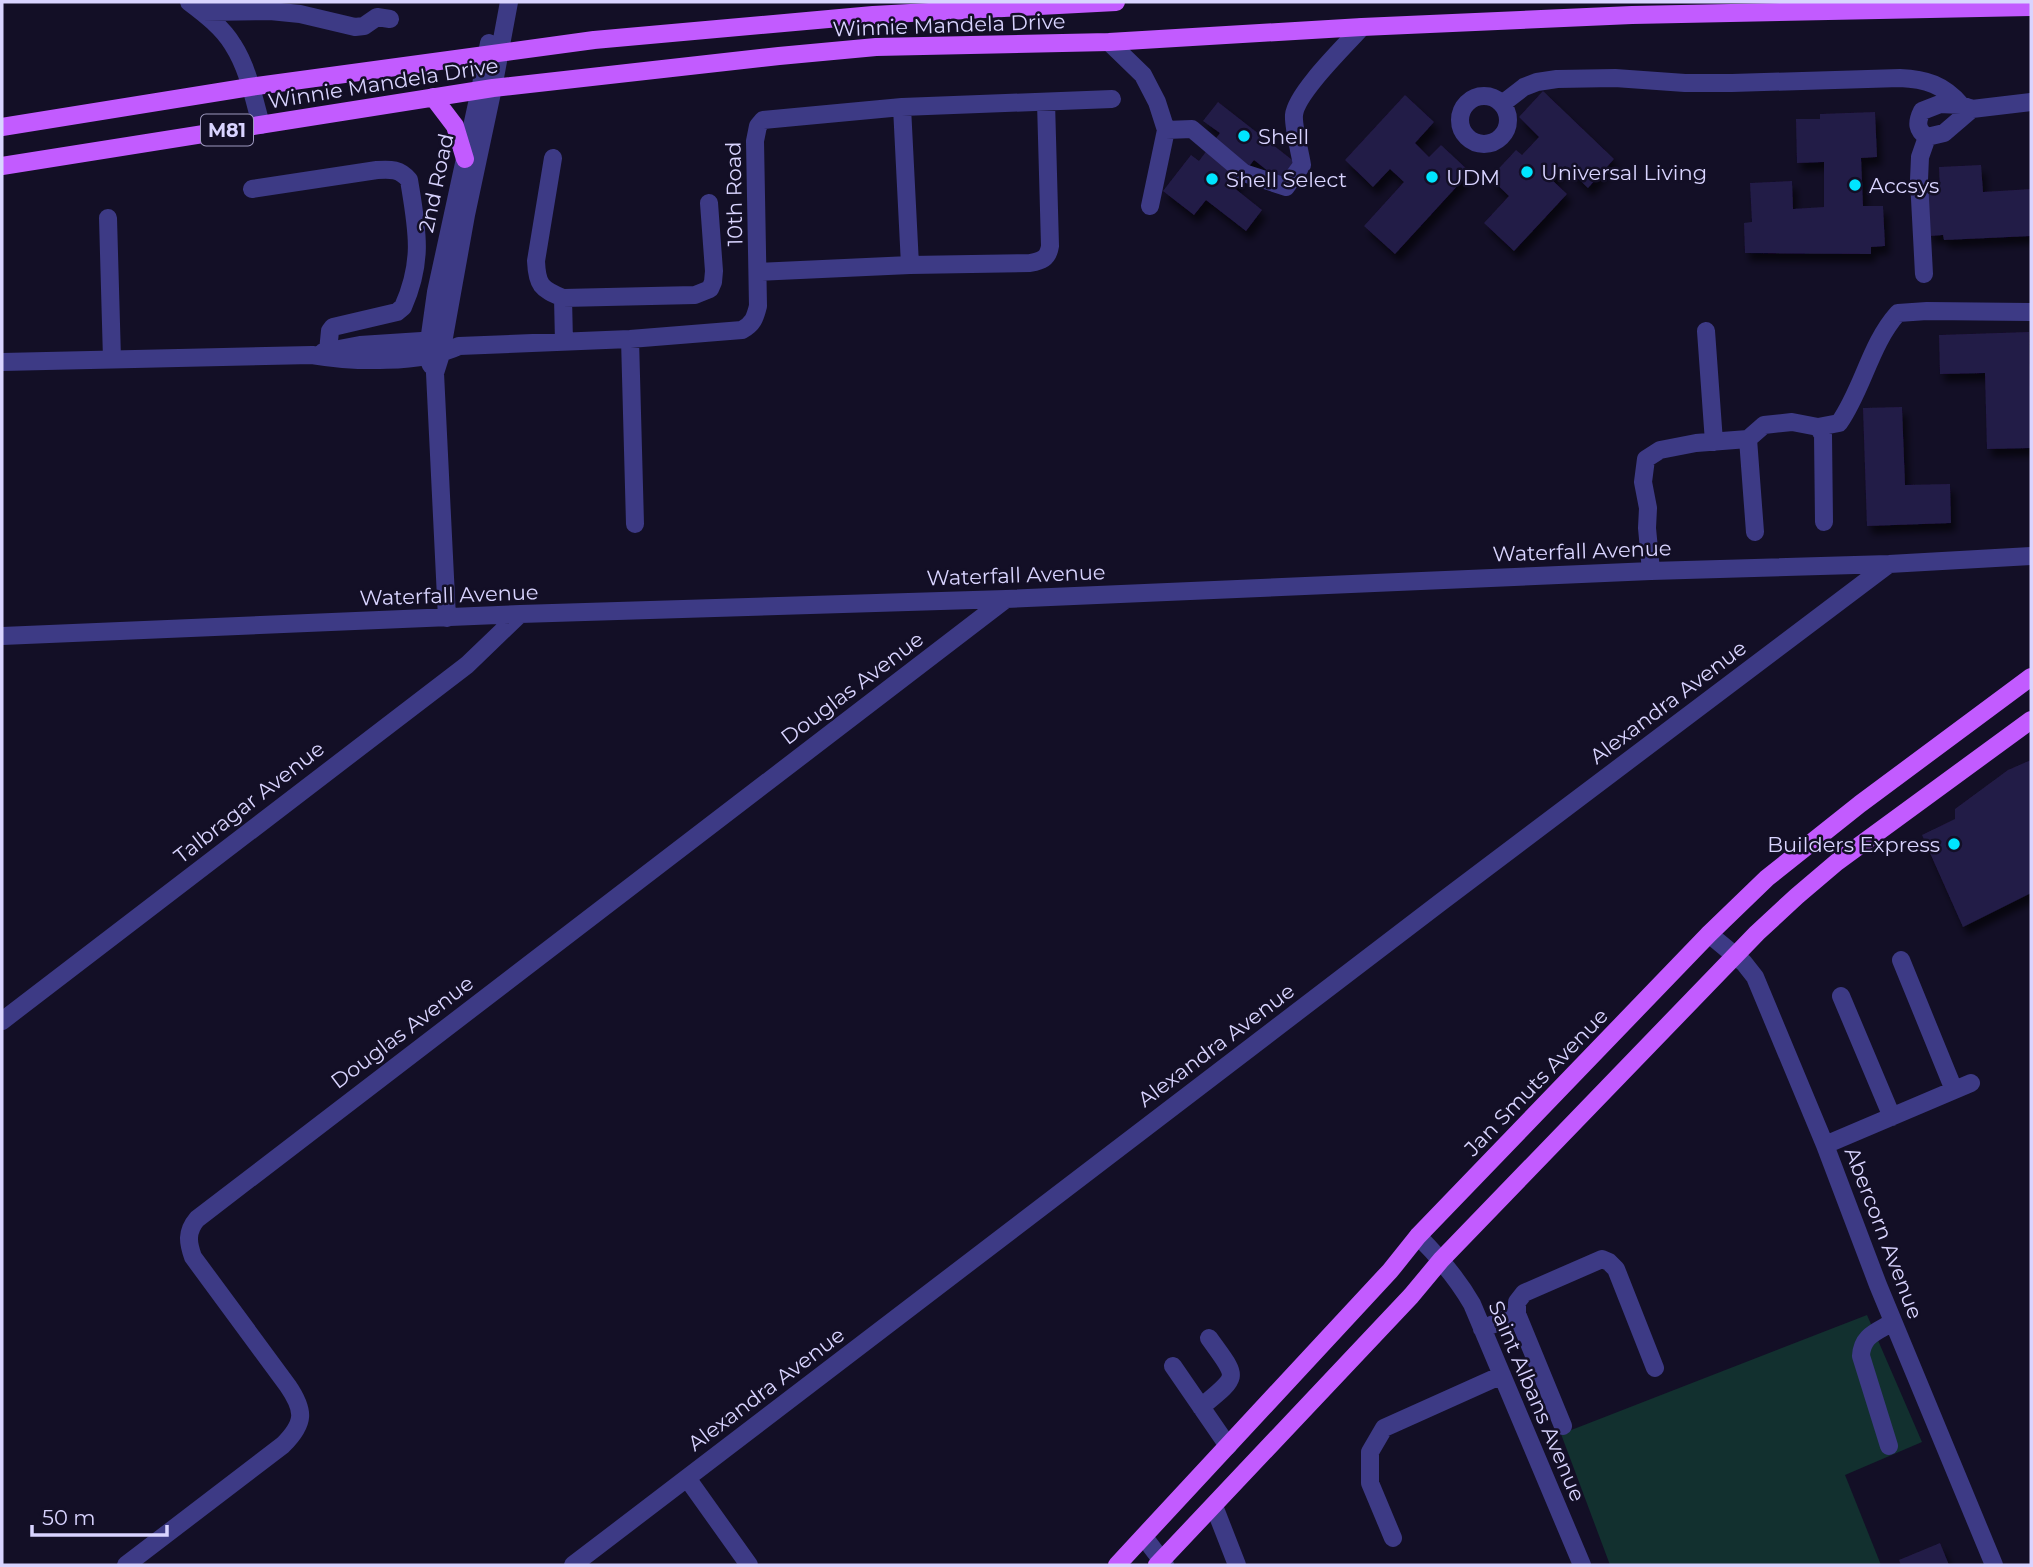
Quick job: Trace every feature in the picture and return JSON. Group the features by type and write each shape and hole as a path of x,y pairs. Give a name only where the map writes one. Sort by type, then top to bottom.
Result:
{"main road":[{"name":"Winnie Mandela Drive","path":"2,127 250,87 594,40 873,15 1116,2"},
{"name":"Winnie Mandela Drive","path":"2,166 487,89 876,47 1109,43 1362,27 1632,15 2031,7"},
{"path":"433,97 455,126 465,159"},
{"name":"Jan Smuts Avenue","path":"1117,1565 1390,1271 1418,1236 1709,934 1767,878 1809,843 2031,677"},
{"path":"1161,1564 1411,1296 1441,1260 1735,955 1837,862 2031,720"}],"street":[{"name":"2nd Road","path":"447,618 435,373 466,215 498,2"},
{"name":"2nd Road","path":"492,54 509,2"},
{"path":"196,7 300,14 355,27 364,26 377,17 390,19"},
{"path":"196,7 233,44 261,125"},
{"path":"1166,130 1192,129 1244,173 1286,187 1302,165 1294,114 1303,95 1362,27"},
{"path":"1109,43 1143,75 1157,102 1166,130 1150,206"},
{"path":"1502,104 1524,87 1557,79 1615,78 1732,83 1900,78 1916,79 1942,87 1966,107"},
{"name":"2nd Road","path":"440,347 436,292 465,159 487,89"},
{"name":"10th Road","path":"2,362 320,353 348,360 440,347 630,339 742,330 755,318 758,306 755,141 758,126 763,120 902,107 1112,99"},
{"path":"758,272 1039,262 1049,253 1050,246 1046,102"},
{"path":"1927,137 1917,124 1922,111 1940,104 1966,107 2031,102"},
{"path":"902,107 910,265"},
{"path":"1927,137 1944,133 1954,127 1966,107"},
{"path":"1924,274 1919,180 1920,157 1927,137"},
{"path":"553,158 536,261 537,276 541,286 563,298 695,295 710,289 714,271 709,203"},
{"path":"252,190 391,169 403,173 409,180 418,246 417,260 403,307 397,312 333,327 320,353"},
{"path":"108,218 112,359"},
{"path":"563,298 564,341"},
{"path":"1651,571 1648,508 1643,482 1646,458 1660,450 1748,439 1764,425 1792,422 1818,428 1839,423 1849,408 1885,329 1898,313 2031,312"},
{"path":"1706,331 1714,442"},
{"path":"630,339 635,524"},
{"path":"1818,428 1824,435 1824,522"},
{"path":"1748,439 1755,533"},
{"name":"Waterfall Avenue","path":"2,636 520,614 1006,599 2031,556"},
{"name":"Alexandra Avenue","path":"573,1565 1441,902 1889,564"},
{"name":"Douglas Avenue","path":"126,1565 283,1445 298,1427 301,1416 300,1408 288,1386 194,1257 188,1240 197,1219 1006,599"},
{"name":"Talbragar Avenue","path":"2,1021 467,665 520,614"},
{"name":"Abercorn Avenue","path":"1709,934 1750,969 1755,977 1994,1565"},
{"path":"1901,960 1954,1090"},
{"path":"1841,996 1892,1116"},
{"path":"1825,1145 1971,1083"},
{"name":"Saint Albans Avenue","path":"1418,1236 1464,1290 1503,1375 1581,1565"},
{"path":"1563,1426 1517,1314 1517,1302 1524,1293 1602,1259 1609,1262 1616,1269 1655,1368"},
{"path":"1482,1329 1517,1314"},
{"path":"1889,1446 1861,1356 1861,1346 1865,1339 1893,1322"},
{"path":"1201,1407 1229,1384 1232,1377 1230,1369 1209,1338"},
{"path":"1174,1366 1228,1446"},
{"path":"1392,1538 1370,1483 1370,1452 1384,1428 1503,1375"},
{"path":"687,1478 749,1565"},
{"path":"1214,1506 1237,1565"},
{"path":"1144,1537 1161,1564"}],"green space":[{"path":"1867,1315 1922,1442 1845,1475 1881,1565 1610,1565 1561,1434"}],"building":[{"name":"Universal Living","path":"1543,91 1614,159 1588,188 1565,166 1552,180 1567,194 1514,251 1484,223 1509,196 1490,178 1516,150 1522,155 1539,137 1519,117"},
{"name":"UDM","path":"1405,95 1434,122 1415,143 1429,157 1441,145 1470,172 1395,254 1364,226 1404,182 1390,169 1373,187 1345,160"},
{"path":"1218,102 1296,163 1282,182 1254,160 1233,187 1262,210 1246,231 1206,200 1194,215 1163,191 1191,155 1199,161 1220,133 1203,121"},
{"path":"1875,112 1877,157 1861,158 1863,206 1883,206 1885,246 1871,247 1871,254 1745,253 1744,223 1752,222 1750,183 1792,181 1793,209 1824,207 1824,162 1797,163 1796,119 1820,119 1820,114"},
{"path":"1981,165 1983,192 2031,189 2031,236 1944,240 1943,235 1929,236 1927,193 1940,192 1939,167"},
{"path":"2029,332 2031,448 1987,449 1985,373 1940,374 1939,335"},
{"path":"1902,407 1905,485 1950,484 1951,523 1867,526 1863,408"},
{"path":"2031,760 2031,893 1963,927 1922,835 1955,819 1955,809 2008,770"},
{"path":"1940,1543 1949,1565 1901,1565 1899,1560"}],"place":[{"name":"Shell","path":"1244,136"},
{"name":"Universal Living","path":"1527,172"},
{"name":"UDM","path":"1432,177"},
{"name":"Shell Select","path":"1212,179"},
{"name":"Accsys","path":"1855,185"},
{"name":"Builders Express","path":"1954,844"}]}
